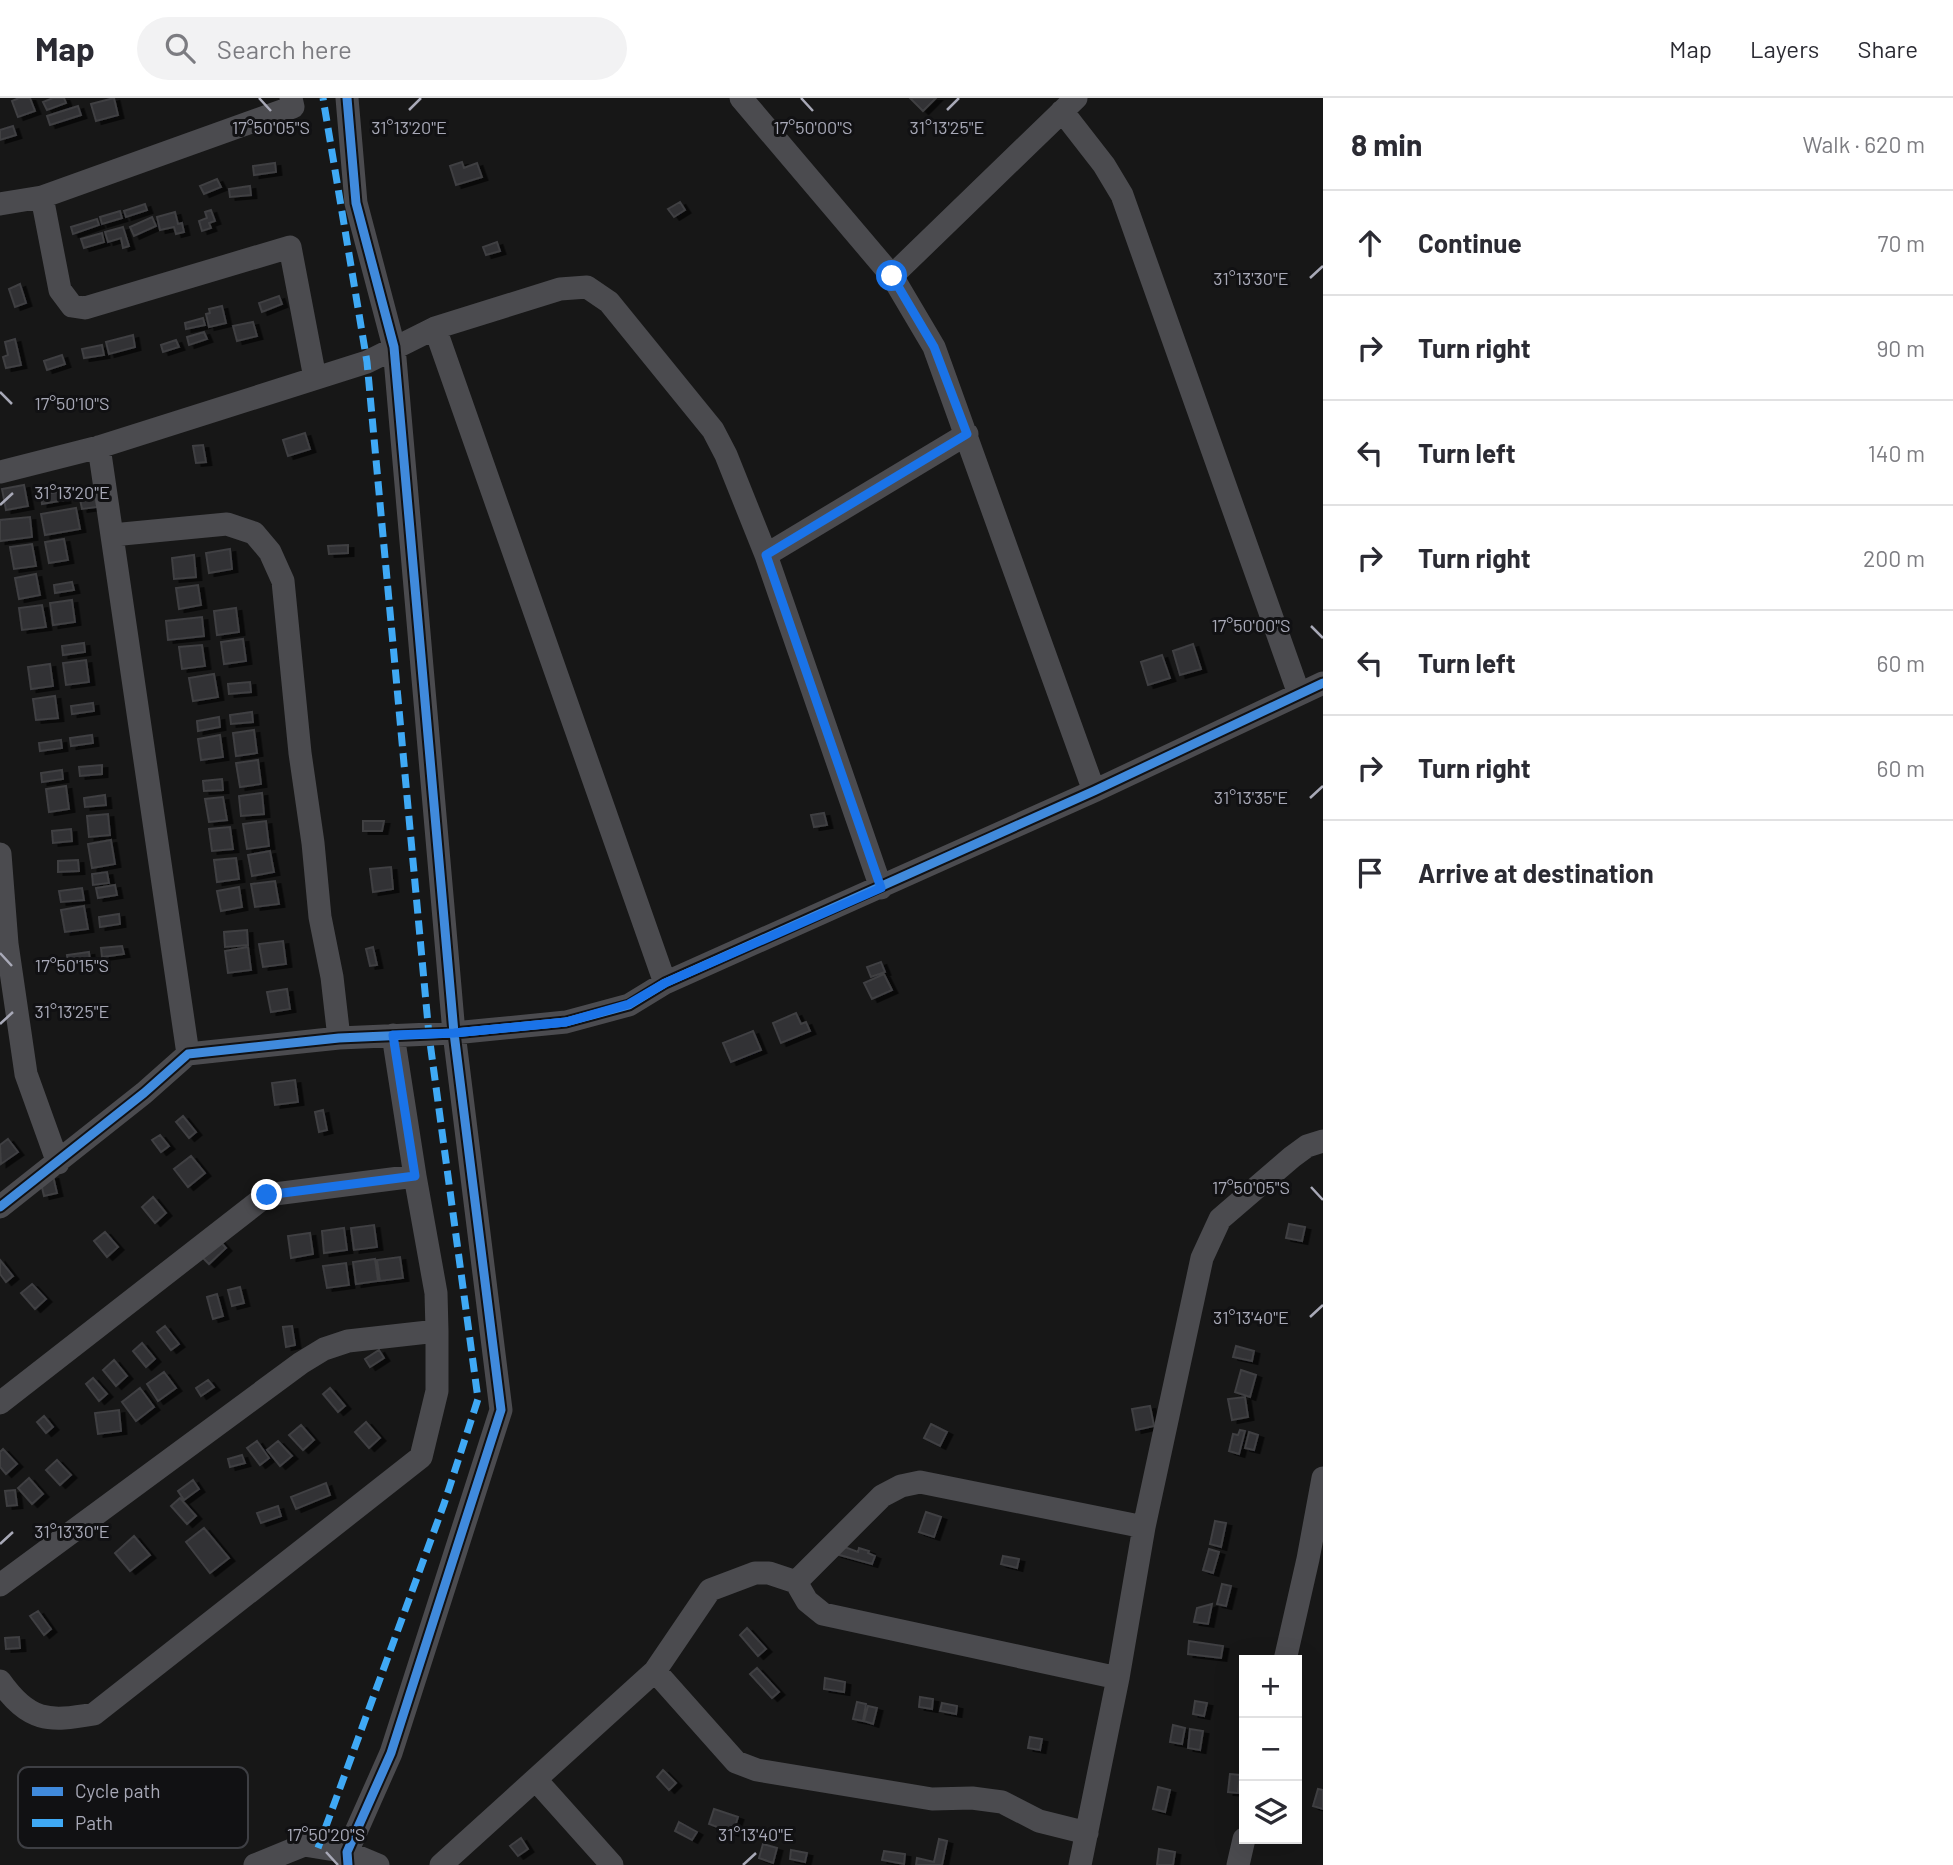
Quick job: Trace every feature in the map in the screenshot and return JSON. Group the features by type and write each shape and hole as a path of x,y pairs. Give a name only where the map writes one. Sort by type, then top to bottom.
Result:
{"street":[{"path":"0,204 42,197 293,107 291,98"},
{"path":"347,98 356,203 394,347 454,1033 501,1409 391,1753 347,1859"},
{"path":"741,98 892,276 934,347 1094,791"},
{"path":"892,276 1069,104 1122,195 1299,694"},
{"path":"42,197 60,290 72,306 85,308 290,247 315,378"},
{"path":"0,472 99,447 367,362 435,328 560,289 587,288 609,302 713,430 726,455 766,555 881,888"},
{"path":"435,328 665,983"},
{"path":"766,555 967,434"},
{"path":"99,447 188,1054"},
{"path":"112,535 227,524 254,533 270,552 283,581 320,917 340,1038"},
{"path":"0,1207 58,1163 188,1054 340,1038 454,1033 566,1022 629,1004 665,983 1094,791 1323,683"},
{"path":"0,854 7,944 26,1074 58,1163"},
{"path":"0,1681 15,1702 36,1715 58,1720 94,1714 421,1457 437,1391 436,1293 393,1035"},
{"path":"1080,1865 1118,1678 1144,1527 1202,1258 1220,1219 1292,1157 1307,1146 1323,1141"},
{"path":"0,1403 267,1195 415,1176"},
{"path":"0,1585 301,1363 324,1349 348,1341 438,1331"},
{"path":"1287,1655 1316,1561 1323,1478"},
{"path":"796,1582 882,1496 901,1486 920,1482 1144,1527"},
{"path":"441,1865 655,1671 710,1590 755,1573 769,1573 796,1582 807,1601 823,1614 1118,1678"},
{"path":"655,1671 736,1762 757,1770 932,1799 972,1798 1002,1802 1039,1821 1087,1833"},
{"path":"536,1780 612,1865"},
{"path":"1238,1865 1243,1844"},
{"path":"255,1865 304,1845 347,1859 378,1865"}],"building":[{"path":"30,98 35,111 18,117 12,101"},
{"path":"64,98 66,103 47,110 43,102"},
{"path":"114,98 118,115 96,121 91,104"},
{"path":"910,98 936,98 923,111"},
{"path":"78,106 81,115 50,125 47,116"},
{"path":"13,126 16,135 0,140 0,130"},
{"path":"462,162 464,168 477,163 482,177 456,185 450,166"},
{"path":"275,163 276,172 254,175 253,166"},
{"path":"217,179 221,187 204,194 200,186"},
{"path":"250,186 251,195 230,197 229,189"},
{"path":"680,202 685,210 674,217 668,209"},
{"path":"145,204 147,210 126,217 124,211"},
{"path":"211,210 215,221 209,223 211,228 202,231 199,221 207,218 205,212"},
{"path":"120,211 122,218 102,224 100,217"},
{"path":"175,212 178,224 182,223 184,232 176,234 174,227 160,230 157,217"},
{"path":"152,217 156,226 134,236 130,227"},
{"path":"97,219 99,225 73,234 71,227"},
{"path":"123,227 129,246 123,248 121,238 108,242 105,232"},
{"path":"102,233 104,242 84,248 81,239"},
{"path":"497,242 500,251 486,255 483,247"},
{"path":"20,284 26,303 15,307 9,289"},
{"path":"279,296 282,304 262,312 259,303"},
{"path":"222,306 226,323 209,327 206,314 210,313 209,309"},
{"path":"203,318 205,325 186,329 185,323"},
{"path":"253,322 257,336 237,341 233,326"},
{"path":"204,332 207,339 189,345 187,337"},
{"path":"133,335 135,347 109,354 106,342"},
{"path":"15,339 21,365 6,368 3,357 8,355 5,342"},
{"path":"176,340 179,347 163,352 161,345"},
{"path":"102,345 104,355 84,358 82,349"},
{"path":"62,355 65,364 47,370 44,361"},
{"path":"305,433 310,449 288,456 283,440"},
{"path":"203,445 206,462 196,463 193,446"},
{"path":"24,485 28,506 6,510 2,489"},
{"path":"63,491 65,500 42,504 41,495"},
{"path":"96,497 97,507 82,509 80,499"},
{"path":"76,508 80,529 45,535 41,514"},
{"path":"30,517 32,537 0,541 0,520"},
{"path":"64,539 68,560 49,563 45,542"},
{"path":"32,544 36,566 14,569 10,547"},
{"path":"348,545 348,553 329,554 328,546"},
{"path":"230,549 232,569 209,573 206,553"},
{"path":"194,555 196,577 174,579 172,558"},
{"path":"36,574 40,595 19,599 15,578"},
{"path":"72,582 74,590 55,593 54,585"},
{"path":"198,585 201,605 179,609 176,588"},
{"path":"72,600 75,622 53,625 50,603"},
{"path":"42,605 46,627 22,630 19,608"},
{"path":"236,608 239,632 217,635 214,611"},
{"path":"202,617 204,636 168,640 166,621"},
{"path":"243,639 246,661 224,664 221,642"},
{"path":"84,643 85,652 63,655 62,646"},
{"path":"1193,644 1201,669 1180,675 1173,651"},
{"path":"202,645 205,666 182,669 179,647"},
{"path":"1162,655 1170,678 1148,685 1141,662"},
{"path":"86,660 89,682 66,685 63,663"},
{"path":"50,664 53,686 31,689 28,667"},
{"path":"214,674 218,697 193,701 189,678"},
{"path":"250,682 251,692 229,694 228,684"},
{"path":"55,696 58,718 36,720 33,699"},
{"path":"93,703 94,711 72,714 71,706"},
{"path":"252,712 253,722 231,724 230,715"},
{"path":"219,717 220,727 198,731 197,721"},
{"path":"254,730 257,753 236,756 233,733"},
{"path":"92,735 93,743 71,746 70,738"},
{"path":"220,735 223,757 201,760 198,739"},
{"path":"61,740 62,748 40,751 39,743"},
{"path":"258,760 261,784 240,787 236,763"},
{"path":"102,765 102,774 80,776 79,767"},
{"path":"62,770 63,779 42,782 41,773"},
{"path":"222,779 223,790 204,791 203,781"},
{"path":"66,786 69,809 49,812 46,789"},
{"path":"262,793 264,814 241,816 239,796"},
{"path":"105,795 106,805 85,807 84,798"},
{"path":"223,797 227,820 209,822 205,799"},
{"path":"824,813 827,825 814,827 811,815"},
{"path":"108,814 110,835 89,837 87,816"},
{"path":"266,821 269,846 247,849 243,824"},
{"path":"363,821 384,821 382,831 363,831"},
{"path":"230,827 233,849 212,851 209,829"},
{"path":"71,829 72,841 53,843 52,831"},
{"path":"111,840 115,864 92,868 88,844"},
{"path":"270,851 274,872 252,876 248,855"},
{"path":"236,858 239,879 217,882 214,860"},
{"path":"78,860 79,871 58,872 58,861"},
{"path":"391,867 393,889 373,892 370,869"},
{"path":"107,872 109,883 93,885 92,874"},
{"path":"275,881 279,904 255,907 251,884"},
{"path":"115,885 117,895 98,898 96,888"},
{"path":"239,887 242,907 221,911 217,891"},
{"path":"82,888 84,900 61,902 59,891"},
{"path":"84,906 88,929 65,932 61,910"},
{"path":"119,914 120,924 100,927 99,917"},
{"path":"247,930 248,945 225,947 224,932"},
{"path":"283,941 286,964 263,967 259,944"},
{"path":"122,946 124,954 102,957 101,948"},
{"path":"248,947 251,970 228,973 225,951"},
{"path":"373,947 377,965 370,966 366,949"},
{"path":"89,952 90,960 68,963 67,955"},
{"path":"881,962 885,972 871,977 867,967"},
{"path":"884,974 892,990 872,999 864,983"},
{"path":"287,989 290,1009 271,1012 267,992"},
{"path":"796,1013 801,1024 806,1022 810,1031 781,1043 773,1023"},
{"path":"753,1031 761,1050 731,1062 723,1043"},
{"path":"295,1080 298,1102 275,1105 272,1083"},
{"path":"323,1110 327,1130 319,1132 315,1112"},
{"path":"183,1116 196,1132 189,1138 176,1122"},
{"path":"160,1135 169,1146 161,1152 152,1140"},
{"path":"8,1139 18,1152 1,1164 0,1145"},
{"path":"191,1156 205,1173 188,1187 174,1169"},
{"path":"53,1176 57,1193 44,1196 40,1179"},
{"path":"153,1197 166,1213 155,1223 142,1207"},
{"path":"1289,1224 1305,1227 1302,1241 1286,1238"},
{"path":"374,1225 377,1247 354,1250 351,1228"},
{"path":"344,1228 347,1250 324,1253 322,1231"},
{"path":"105,1232 118,1247 107,1257 94,1241"},
{"path":"310,1233 313,1254 291,1258 288,1236"},
{"path":"218,1239 226,1248 209,1264 200,1255"},
{"path":"400,1257 403,1278 380,1281 377,1260"},
{"path":"375,1259 378,1281 356,1284 353,1262"},
{"path":"0,1260 13,1276 6,1282 0,1274"},
{"path":"346,1263 349,1285 327,1288 323,1266"},
{"path":"32,1284 46,1299 35,1309 21,1293"},
{"path":"240,1287 244,1303 232,1306 228,1290"},
{"path":"217,1294 223,1316 213,1319 207,1297"},
{"path":"165,1326 179,1344 171,1350 157,1332"},
{"path":"292,1326 295,1345 286,1347 283,1327"},
{"path":"142,1343 155,1359 146,1367 133,1351"},
{"path":"1236,1346 1254,1351 1252,1361 1233,1357"},
{"path":"379,1350 384,1358 370,1367 365,1359"},
{"path":"114,1360 127,1376 116,1386 103,1370"},
{"path":"1241,1370 1256,1375 1250,1397 1235,1392"},
{"path":"164,1372 176,1388 158,1401 147,1384"},
{"path":"93,1378 107,1394 99,1401 86,1384"},
{"path":"208,1380 214,1387 201,1396 196,1388"},
{"path":"140,1388 154,1407 136,1421 122,1402"},
{"path":"330,1388 345,1406 338,1412 323,1394"},
{"path":"1245,1397 1248,1417 1232,1420 1228,1399"},
{"path":"1150,1406 1154,1426 1136,1430 1132,1409"},
{"path":"119,1410 121,1431 98,1434 95,1413"},
{"path":"44,1416 53,1427 46,1433 37,1422"},
{"path":"366,1422 380,1438 369,1448 355,1432"},
{"path":"931,1424 947,1432 940,1446 924,1438"},
{"path":"301,1425 314,1440 303,1450 289,1435"},
{"path":"1240,1430 1245,1431 1239,1454 1229,1451 1233,1434 1238,1435"},
{"path":"1249,1432 1258,1435 1254,1450 1245,1448"},
{"path":"257,1441 269,1458 260,1465 247,1448"},
{"path":"278,1441 292,1456 280,1466 267,1450"},
{"path":"3,1449 17,1464 6,1474 0,1467 0,1452"},
{"path":"242,1455 245,1463 230,1467 228,1459"},
{"path":"57,1460 71,1475 60,1485 46,1470"},
{"path":"29,1478 43,1494 32,1504 18,1488"},
{"path":"193,1480 199,1489 184,1500 178,1491"},
{"path":"326,1483 330,1495 296,1509 291,1497"},
{"path":"15,1490 17,1505 7,1506 5,1491"},
{"path":"180,1498 196,1516 187,1524 171,1506"},
{"path":"278,1506 281,1516 261,1523 257,1513"},
{"path":"926,1512 941,1517 934,1537 919,1532"},
{"path":"1215,1521 1226,1523 1221,1547 1210,1544"},
{"path":"204,1528 229,1558 210,1573 186,1542"},
{"path":"134,1536 150,1555 130,1571 115,1553"},
{"path":"839,1545 858,1552 859,1548 869,1551 868,1553 875,1556 872,1564 836,1554"},
{"path":"1209,1549 1219,1552 1213,1573 1203,1570"},
{"path":"1003,1556 1019,1559 1017,1568 1001,1564"},
{"path":"1222,1584 1231,1586 1226,1606 1217,1604"},
{"path":"1212,1604 1208,1624 1194,1622 1197,1608"},
{"path":"38,1611 51,1629 44,1635 30,1616"},
{"path":"747,1628 766,1649 758,1656 740,1635"},
{"path":"19,1637 20,1648 6,1649 5,1638"},
{"path":"1189,1641 1223,1646 1221,1658 1188,1654"},
{"path":"757,1668 779,1692 772,1698 750,1674"},
{"path":"825,1678 845,1682 844,1692 824,1689"},
{"path":"920,1697 933,1699 932,1709 919,1707"},
{"path":"1195,1701 1207,1703 1204,1716 1193,1714"},
{"path":"857,1702 866,1704 863,1721 853,1719"},
{"path":"942,1703 957,1706 956,1714 940,1711"},
{"path":"868,1706 877,1708 873,1724 864,1721"},
{"path":"1173,1725 1185,1728 1182,1744 1170,1742"},
{"path":"1190,1729 1203,1731 1200,1750 1188,1748"},
{"path":"1030,1737 1042,1739 1040,1750 1028,1748"},
{"path":"663,1770 676,1783 669,1790 657,1777"},
{"path":"1230,1774 1239,1775 1238,1793 1228,1792"},
{"path":"1158,1787 1170,1790 1165,1812 1153,1809"},
{"path":"1318,1789 1323,1790 1323,1809 1313,1806"},
{"path":"714,1809 738,1817 733,1833 709,1824"},
{"path":"679,1822 697,1832 692,1840 675,1831"},
{"path":"521,1838 528,1849 518,1856 510,1846"},
{"path":"939,1839 947,1841 942,1865 916,1865 917,1858 934,1862"},
{"path":"763,1844 777,1848 773,1863 759,1858"},
{"path":"1159,1849 1175,1852 1173,1865 1157,1865"},
{"path":"791,1850 807,1853 805,1862 790,1859"},
{"path":"884,1851 905,1854 904,1864 882,1860"}],"marked path":[{"path":"318,1848 444,1504 478,1399 429,1035 367,362 323,98"}],"cycle path":[{"path":"347,98 356,203 394,347 454,1033 501,1410 391,1753 347,1852 348,1865"},
{"path":"0,1207 144,1093 188,1054 339,1038 454,1033 566,1022 629,1005 665,983 1094,791 1323,683"}],"route":[{"path":"267,1195 415,1176 393,1035 429,1035 566,1022 629,1004 665,983 881,888 766,555 967,434 934,347 892,276"}]}
